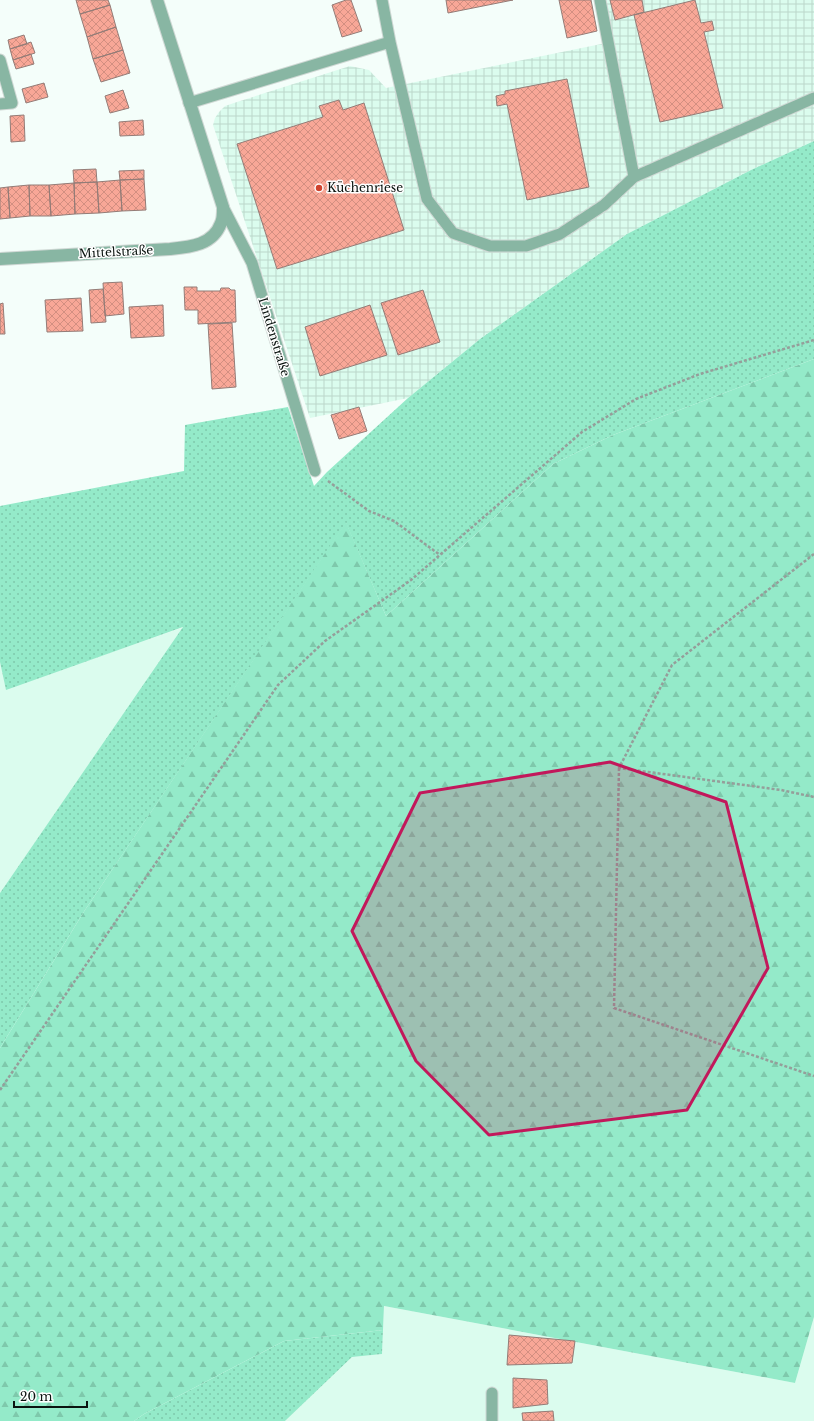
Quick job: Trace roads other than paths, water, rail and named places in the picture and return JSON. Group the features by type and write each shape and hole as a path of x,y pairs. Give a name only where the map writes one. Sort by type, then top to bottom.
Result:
{"street":[{"name":"Lindenstraße","path":"157,0 223,207 221,223"},
{"name":"Mittelstraße","path":"0,259 170,249 196,246 212,239 221,223"}],"lane":[{"path":"382,0 390,42 427,199 453,233 490,246 526,246 560,234 604,205 634,177 814,98"},
{"path":"600,0 634,177"},
{"path":"189,102 390,42"},
{"path":"0,60 12,103 0,104"},
{"name":"Lindenstraße","path":"223,207 252,263 315,471"},
{"path":"492,1393 492,1421"}],"place":[{"name":"Küchenriese","path":"319,188"}]}
